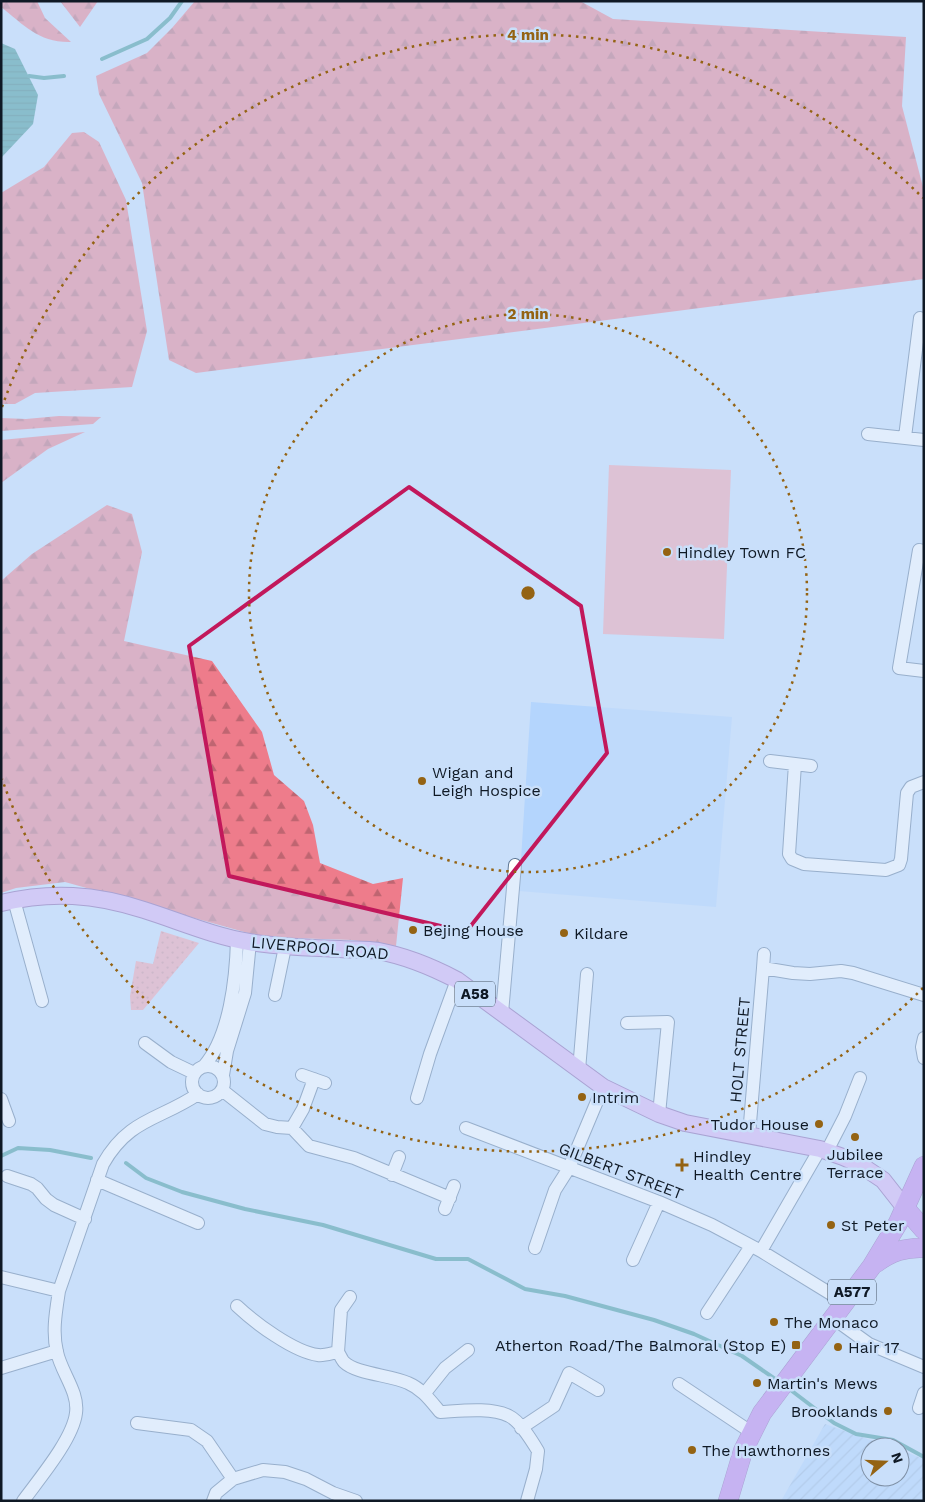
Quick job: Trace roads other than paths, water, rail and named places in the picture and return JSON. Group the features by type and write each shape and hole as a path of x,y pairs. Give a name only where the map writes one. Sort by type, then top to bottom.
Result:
{"highway":[{"name":"A577","path":"728,1501 743,1451 762,1413 872,1266 905,1208 924,1166"},
{"name":"A58","path":"905,1208 924,1230"},
{"path":"872,1266 895,1252 912,1248 924,1248"}],"main road":[{"name":"LIVERPOOL ROAD","path":"8,901 56,894 110,900 244,941 285,947 377,951 405,957 434,968 456,980 603,1087 659,1114 685,1123 824,1150 859,1164 883,1180 905,1208"}],"street":[{"path":"905,437 918,318"},
{"path":"868,434 924,440"},
{"path":"924,550 919,550 899,668 924,671"},
{"path":"770,761 811,766"},
{"path":"795,764 789,854 792,859 804,864 886,870 899,865 907,792 911,787 924,782"},
{"path":"502,1013 515,865"},
{"path":"8,901 42,1001"},
{"path":"244,941 245,993 227,1051 223,1075 224,1085 222,1090 213,1097 203,1096 198,1094 192,1082 199,1070 215,1051 228,1013 244,941"},
{"path":"275,995 285,947"},
{"name":"HOLT STREET","path":"749,1135 764,954"},
{"path":"763,968 810,974 841,971 853,973 924,995"},
{"path":"579,1070 587,974"},
{"path":"417,1098 456,980"},
{"path":"627,1023 668,1022 659,1114"},
{"path":"924,1038 922,1047 924,1058"},
{"path":"145,1043 171,1062 199,1070 213,1066 223,1075"},
{"path":"707,1313 756,1249 824,1150 845,1116 860,1078"},
{"path":"292,1128 303,1110 314,1079"},
{"path":"535,1248 555,1190 569,1168 603,1087"},
{"path":"222,1090 265,1124 292,1128 309,1146 354,1158 448,1204 454,1186"},
{"path":"27,1499 69,1436 76,1415 76,1401 57,1350 55,1323 59,1291 85,1218 96,1180 111,1150 129,1132 152,1117 188,1101 198,1094"},
{"path":"1,1099 9,1121"},
{"name":"GILBERT STREET","path":"466,1128 659,1202 712,1225 831,1294"},
{"path":"392,1175 399,1157"},
{"path":"7,1176 31,1184 54,1206 85,1218"},
{"path":"96,1180 198,1223"},
{"path":"633,1260 659,1202"},
{"path":"1,1277 59,1291"},
{"path":"350,1297 340,1310 338,1352 344,1363 357,1370 384,1375 408,1383 425,1393 440,1412 491,1411 510,1416 538,1451 536,1469 528,1501"},
{"path":"237,1306 269,1332 297,1348 319,1356 338,1352"},
{"path":"832,1318 869,1344 924,1367"},
{"path":"1,1368 57,1350"},
{"path":"425,1393 445,1368 468,1350"},
{"path":"521,1428 554,1406 569,1373 598,1390"},
{"path":"680,1384 751,1432"},
{"path":"918,1408 924,1393"},
{"path":"137,1423 191,1430 207,1441 233,1479"},
{"path":"213,1501 216,1493 233,1479 263,1470 285,1472 306,1479 326,1496 356,1501"}],"waterway":[{"path":"102,59 147,39 170,18 182,1"},
{"path":"29,76 44,78 64,76"},
{"path":"1,1156 18,1148 50,1150 91,1158"},
{"path":"126,1163 146,1178 182,1192 245,1209 323,1225 436,1259 468,1259 525,1289 565,1296 654,1320 694,1334 742,1356 778,1381"},
{"path":"788,1388 834,1423 856,1434 893,1440 924,1457"}],"place":[{"name":"Hindley Town FC","path":"667,552"},
{"name":"Wigan and Leigh Hospice","path":"422,781"},
{"name":"Bejing House","path":"413,930"},
{"name":"Kildare","path":"564,933"},
{"name":"Intrim","path":"582,1097"},
{"name":"Tudor House","path":"819,1124"},
{"name":"Jubilee Terrace","path":"855,1137"},
{"name":"Hindley Health Centre","path":"682,1165"},
{"name":"St Peter","path":"831,1225"},
{"name":"The Monaco","path":"774,1322"},
{"name":"Atherton Road/The Balmoral (Stop E)","path":"796,1345"},
{"name":"Hair 17","path":"838,1347"},
{"name":"Martin's Mews","path":"757,1383"},
{"name":"Brooklands","path":"888,1411"},
{"name":"The Hawthornes","path":"692,1450"}]}
